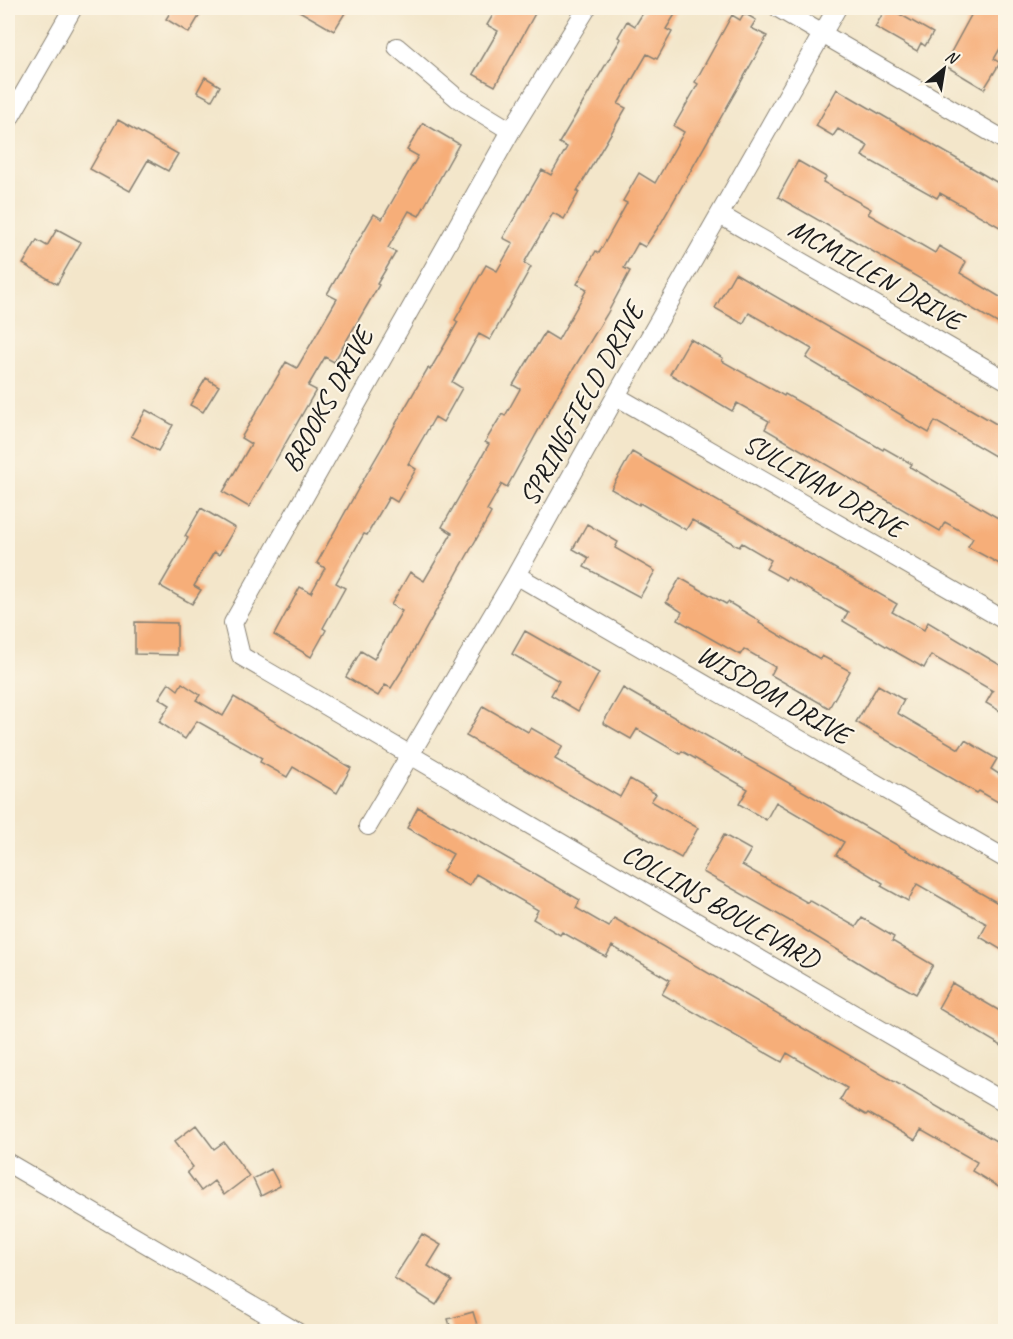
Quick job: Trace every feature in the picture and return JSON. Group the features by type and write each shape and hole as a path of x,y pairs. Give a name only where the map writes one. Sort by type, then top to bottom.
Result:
{"street":[{"path":"8,121 73,8"},
{"name":"BROOKS DRIVE","path":"410,755 241,656 233,623 511,131 587,8"},
{"path":"778,8 1005,140"},
{"name":"SPRINGFIELD DRIVE","path":"368,826 516,575 837,8"},
{"path":"397,47 457,98 511,131"},
{"name":"MCMILLEN DRIVE","path":"720,215 1005,380"},
{"name":"SULLIVAN DRIVE","path":"616,396 1005,621"},
{"name":"WISDOM DRIVE","path":"516,575 1005,859"},
{"name":"COLLINS BOULEVARD","path":"410,755 1005,1103"},
{"path":"8,1163 297,1332"}],"building":[{"path":"173,8 204,8 189,33 166,19"},
{"path":"294,8 348,8 334,31"},
{"path":"497,8 538,8 495,86 473,74 498,31 487,25"},
{"path":"646,8 679,8 666,29 672,32 657,59 647,54 618,104 626,108 577,191 579,192 564,219 553,213 524,263 531,267 490,340 479,334 452,382 462,388 443,422 435,417 408,464 416,469 397,502 389,497 367,535 364,534 336,583 345,588 323,628 326,630 311,657 274,635 300,587 311,593 325,568 317,563 428,368 430,370 458,322 455,320 486,265 497,271 513,243 503,238 542,170 551,175 567,147 559,143 621,39 618,37 627,21 635,26"},
{"path":"886,8 933,33 925,46 921,43 917,51 875,27"},
{"path":"975,8 1005,8 1005,40 994,59 1000,63 984,89 944,65"},
{"path":"744,13 756,20 751,28 767,36 661,223 645,247 638,243 624,268 630,271 607,314 560,391 507,487 502,484 487,510 491,513 406,664 391,688 385,685 378,696 346,677 361,651 374,659 402,611 391,605 410,572 424,581 452,533 442,527 489,444 485,442 502,414 505,416 520,389 513,385 545,332 558,340 587,289 577,284 596,251 599,253 627,203 623,201 639,173 655,183 684,132 674,126 698,84 695,82 732,15 740,20"},
{"path":"205,77 220,86 212,100 197,92"},
{"path":"837,89 1005,187 1005,230 940,193 937,198 862,156 868,146 838,129 833,136 816,126"},
{"path":"118,120 178,154 168,171 148,160 130,191 90,169"},
{"path":"423,123 459,144 419,216 409,211 388,248 396,252 377,284 379,285 334,362 325,357 308,386 316,390 249,507 223,492 251,444 241,438 286,362 297,368 337,299 327,294 374,214 382,219 418,156 407,150"},
{"path":"798,161 826,177 823,182 871,209 868,214 935,253 939,246 966,262 960,273 1005,300 1005,313 999,324 778,197"},
{"path":"57,229 81,242 57,284 23,264 37,240 47,246"},
{"path":"735,273 1005,429 1005,462 935,421 929,433 806,358 812,349 749,313 743,324 715,308"},
{"path":"690,339 723,358 722,361 784,396 785,394 912,464 910,467 1005,522 1005,567 968,547 973,538 945,522 940,531 765,429 769,421 737,403 732,411 670,374"},
{"path":"206,378 219,386 203,412 190,405"},
{"path":"146,410 173,425 158,451 131,436"},
{"path":"632,452 897,604 892,612 924,630 928,622 1005,668 1005,714 986,703 993,691 931,655 924,668 843,621 848,612 787,577 786,580 766,569 771,560 742,543 739,547 692,520 686,530 611,489"},
{"path":"201,508 235,528 219,555 214,552 194,586 201,590 192,604 160,586 188,538 185,536"},
{"path":"587,524 618,542 615,548 655,571 640,597 584,567 589,558 573,549"},
{"path":"680,578 726,604 728,602 820,659 822,656 850,671 829,708 771,675 775,667 744,649 740,655 678,620 682,612 666,602"},
{"path":"135,622 177,623 177,655 135,654"},
{"path":"525,631 599,673 578,711 551,695 559,681 512,654"},
{"path":"169,683 178,690 182,683 200,695 196,700 223,716 234,697 351,768 337,793 293,767 287,777 260,762 262,758 197,721 185,739 159,722 170,705 159,698"},
{"path":"878,685 904,700 897,713 959,749 965,740 997,759 991,769 1005,778 1005,806 979,791 977,793 856,722"},
{"path":"623,688 1005,907 1005,952 980,937 987,924 917,884 908,901 881,886 883,883 836,855 844,842 776,802 766,820 739,804 748,789 682,751 680,754 637,729 631,739 603,723"},
{"path":"483,706 528,732 531,728 563,746 555,759 620,797 630,779 656,794 651,801 698,828 681,858 466,736"},
{"path":"418,807 580,900 576,908 609,927 614,918 1003,1145 999,1153 1005,1157 1005,1191 972,1171 977,1162 921,1130 915,1140 868,1113 866,1115 840,1100 847,1088 787,1053 782,1062 662,994 670,980 612,946 606,957 562,932 560,935 533,919 538,910 476,874 469,886 443,871 453,854 407,828"},
{"path":"724,835 751,850 742,865 808,903 809,900 856,927 862,918 894,937 892,941 933,965 916,994 703,872"},
{"path":"952,983 1005,1014 1005,1048 938,1008"},
{"path":"196,1125 214,1149 224,1142 249,1176 224,1195 214,1181 201,1191 187,1172 193,1167 174,1142"},
{"path":"271,1169 280,1186 261,1196 253,1179"},
{"path":"422,1234 441,1245 428,1266 452,1281 436,1305 394,1278"},
{"path":"473,1312 478,1328 465,1332 452,1332 448,1319"}]}
